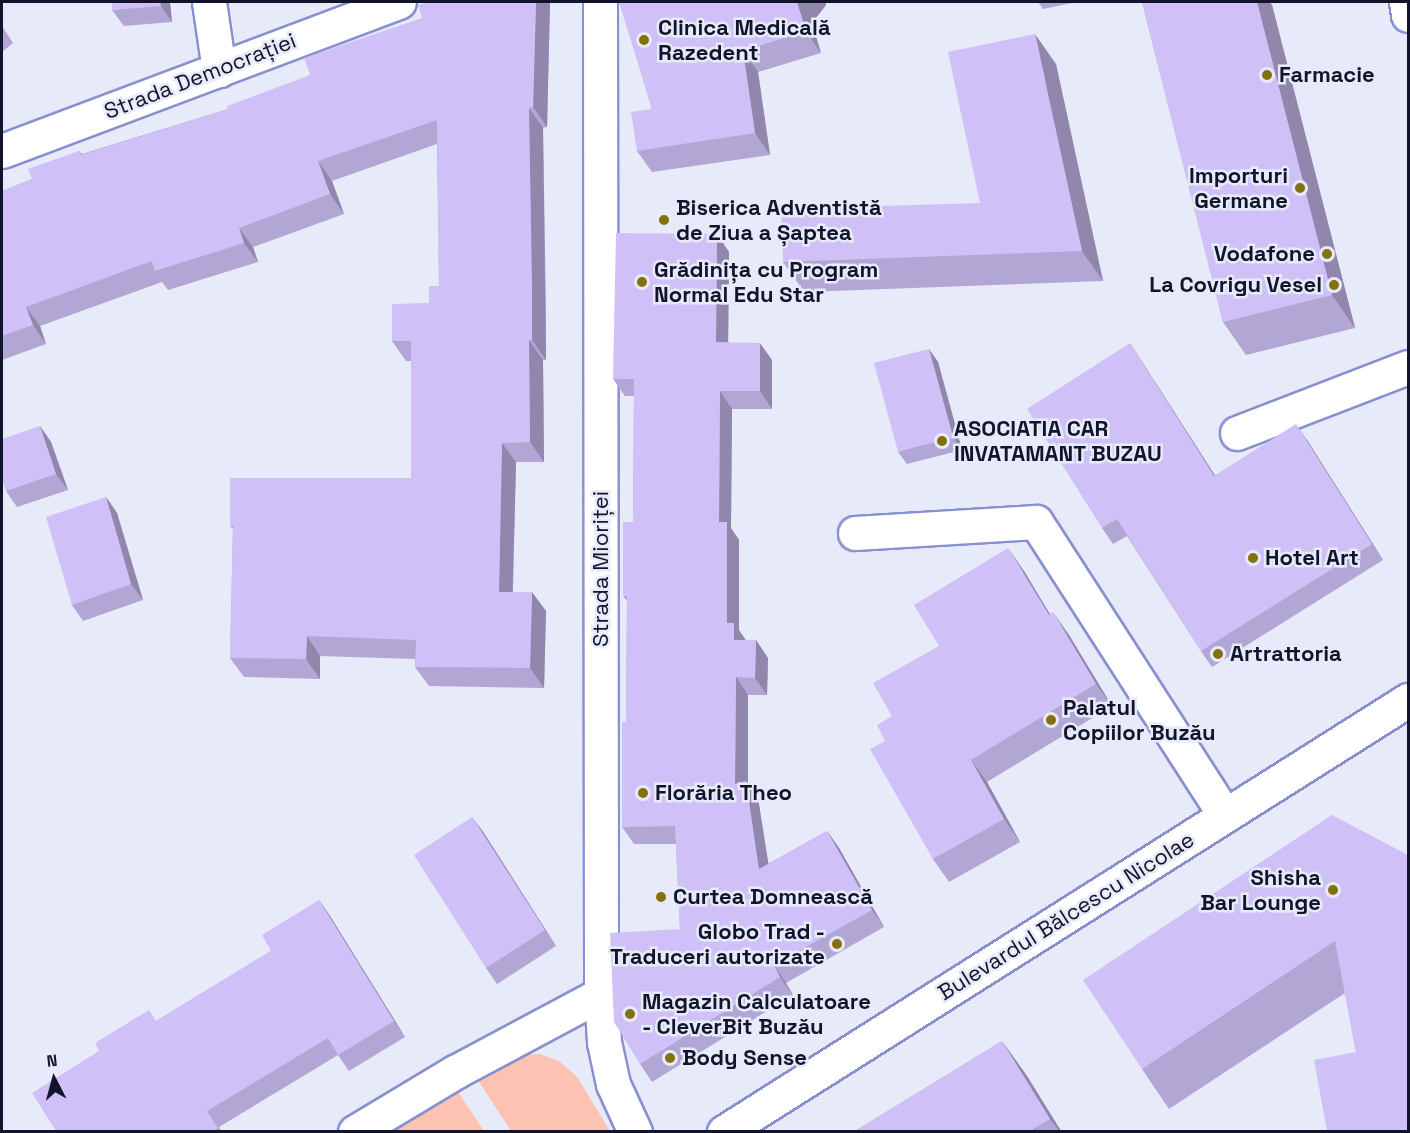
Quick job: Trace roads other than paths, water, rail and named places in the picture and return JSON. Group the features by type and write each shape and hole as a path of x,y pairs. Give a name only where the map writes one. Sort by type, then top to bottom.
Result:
{"street":[{"path":"209,2 219,70"},
{"name":"Strada Democrației","path":"2,151 399,2"},
{"name":"Strada Mioriței","path":"600,2 601,994 604,1042 613,1084 635,1131"},
{"path":"1406,2 1408,15"},
{"path":"1237,433 1408,367"},
{"path":"855,533 1036,522 1226,815"},
{"name":"Bulevardul Bălcescu Nicolae","path":"724,1131 1408,700"},
{"path":"1374,722 1408,720"},
{"path":"355,1131 456,1072 601,994"}],"place":[{"name":"Clinica Medicală Razedent","path":"644,40"},
{"name":"Farmacie","path":"1267,75"},
{"name":"Importuri Germane","path":"1300,188"},
{"name":"Biserica Adventistă de Ziua a Șaptea","path":"664,220"},
{"name":"Vodafone","path":"1327,254"},
{"name":"Grădinița cu Program Normal Edu Star","path":"642,282"},
{"name":"La Covrigu Vesel","path":"1334,285"},
{"name":"ASOCIATIA CAR INVATAMANT BUZAU","path":"942,441"},
{"name":"Hotel Art","path":"1253,558"},
{"name":"Artrattoria","path":"1218,654"},
{"name":"Palatul Copiilor Buzău","path":"1051,720"},
{"name":"Florăria Theo","path":"643,793"},
{"name":"Shisha Bar Lounge","path":"1333,890"},
{"name":"Curtea Domnească","path":"661,897"},
{"name":"Globo Trad - Traduceri autorizate","path":"837,944"},
{"name":"Magazin Calculatoare - CleverBit Buzău","path":"630,1014"},
{"name":"Body Sense","path":"670,1058"}]}
